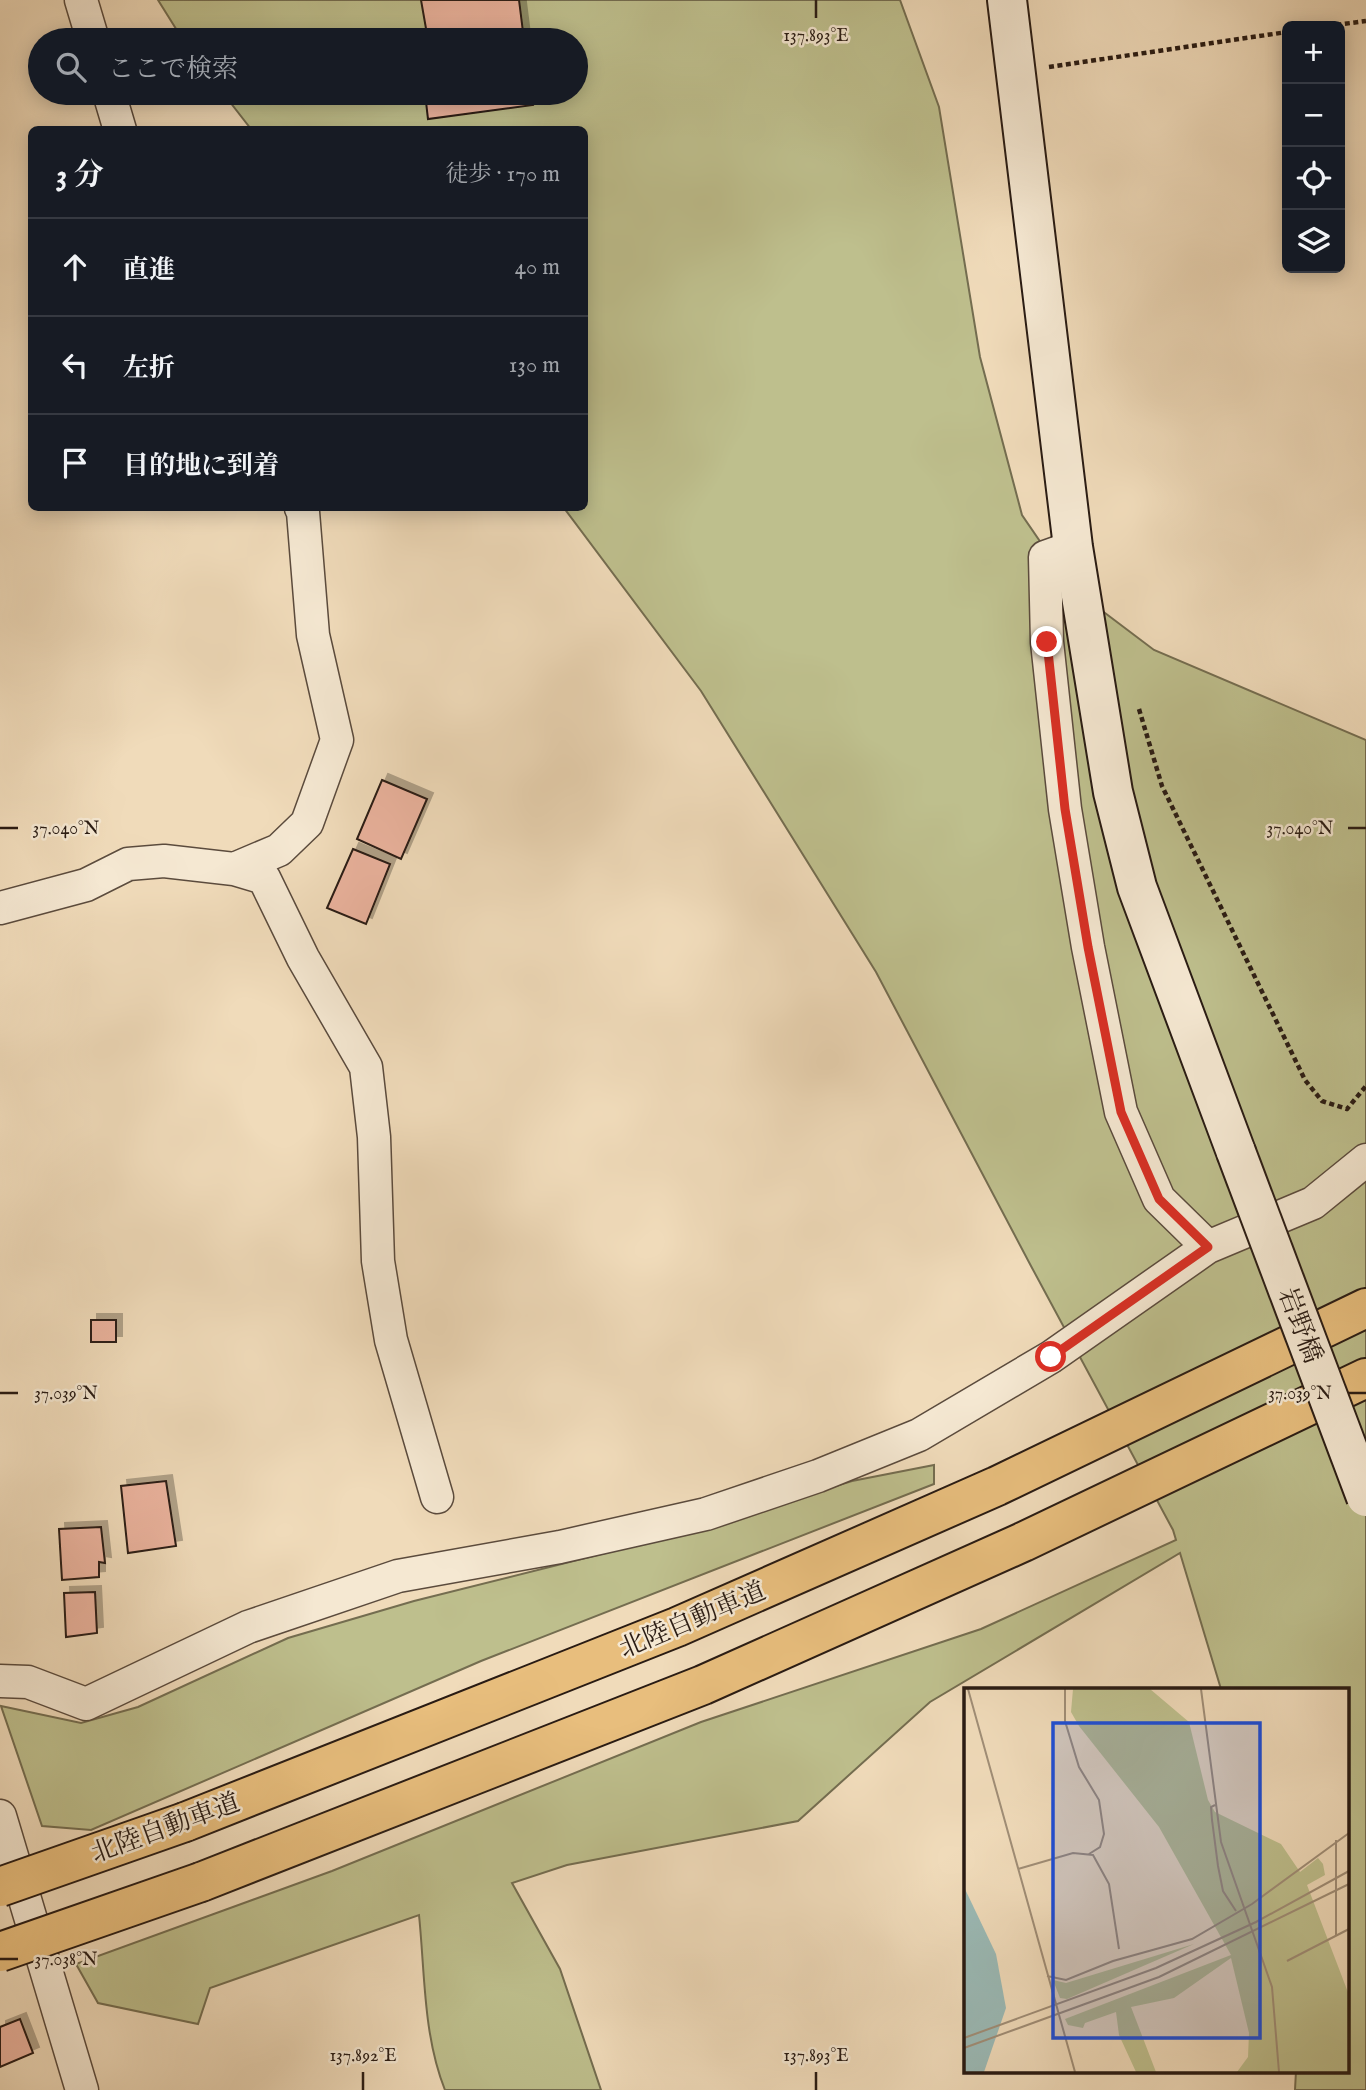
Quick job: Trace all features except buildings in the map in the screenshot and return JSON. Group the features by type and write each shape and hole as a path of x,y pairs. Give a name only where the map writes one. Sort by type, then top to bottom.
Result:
{"highway":[{"name":"北陸自動車道","path":"0,1886 185,1822 677,1627 998,1486 1366,1308"},
{"path":"0,1952 201,1882 703,1685 1023,1542 1366,1378"}],"street":[{"path":"81,0 89,28"},
{"name":"岩野橋","path":"1007,0 1073,547 1113,792 1137,887 1366,1497"},
{"path":"113,105 119,126"},
{"path":"234,869 279,850 307,823 337,740 313,635 302,511"},
{"path":"1073,547 1045,557 1047,642 1065,809 1088,947 1121,1112 1159,1199 1208,1247"},
{"path":"0,908 86,885 128,864 164,861 234,869 264,878 303,958 366,1067 374,1137 378,1261 391,1340 437,1497"},
{"path":"0,1681 28,1682 86,1703 248,1627 398,1576 560,1548 706,1514 818,1476 919,1435 1051,1357 1208,1247 1312,1202 1366,1160"},
{"path":"0,1816 82,2090"}],"path":[{"path":"1345,24 1366,21"},
{"path":"1016,72 1282,33"},
{"path":"1138,701 1162,786 1305,1080 1322,1101 1348,1109 1366,1086"}],"green space":[{"path":"158,0 900,0 939,107 980,357 1022,515 1072,588 1154,650 1366,740 1366,2090 1295,2090 1296,2072 1348,2072 1348,1688 1221,1688 1180,1553 930,1702 798,1821 567,1865 512,1883 560,1969 601,2090 445,2090 432,2048 419,1915 210,1988 198,2024 98,2003 76,1964 332,1871 701,1722 981,1629 1176,1540 876,972 701,691 566,511 588,511 588,126 249,126 232,105 588,105 588,28 176,28"},
{"path":"934,1465 934,1484 481,1661 91,1830 42,1826 1,1706 81,1723 138,1707 288,1638 414,1601 673,1536 852,1481"}],"route":[{"path":"1047,642 1065,809 1088,947 1121,1112 1159,1199 1208,1247 1051,1357"}]}
